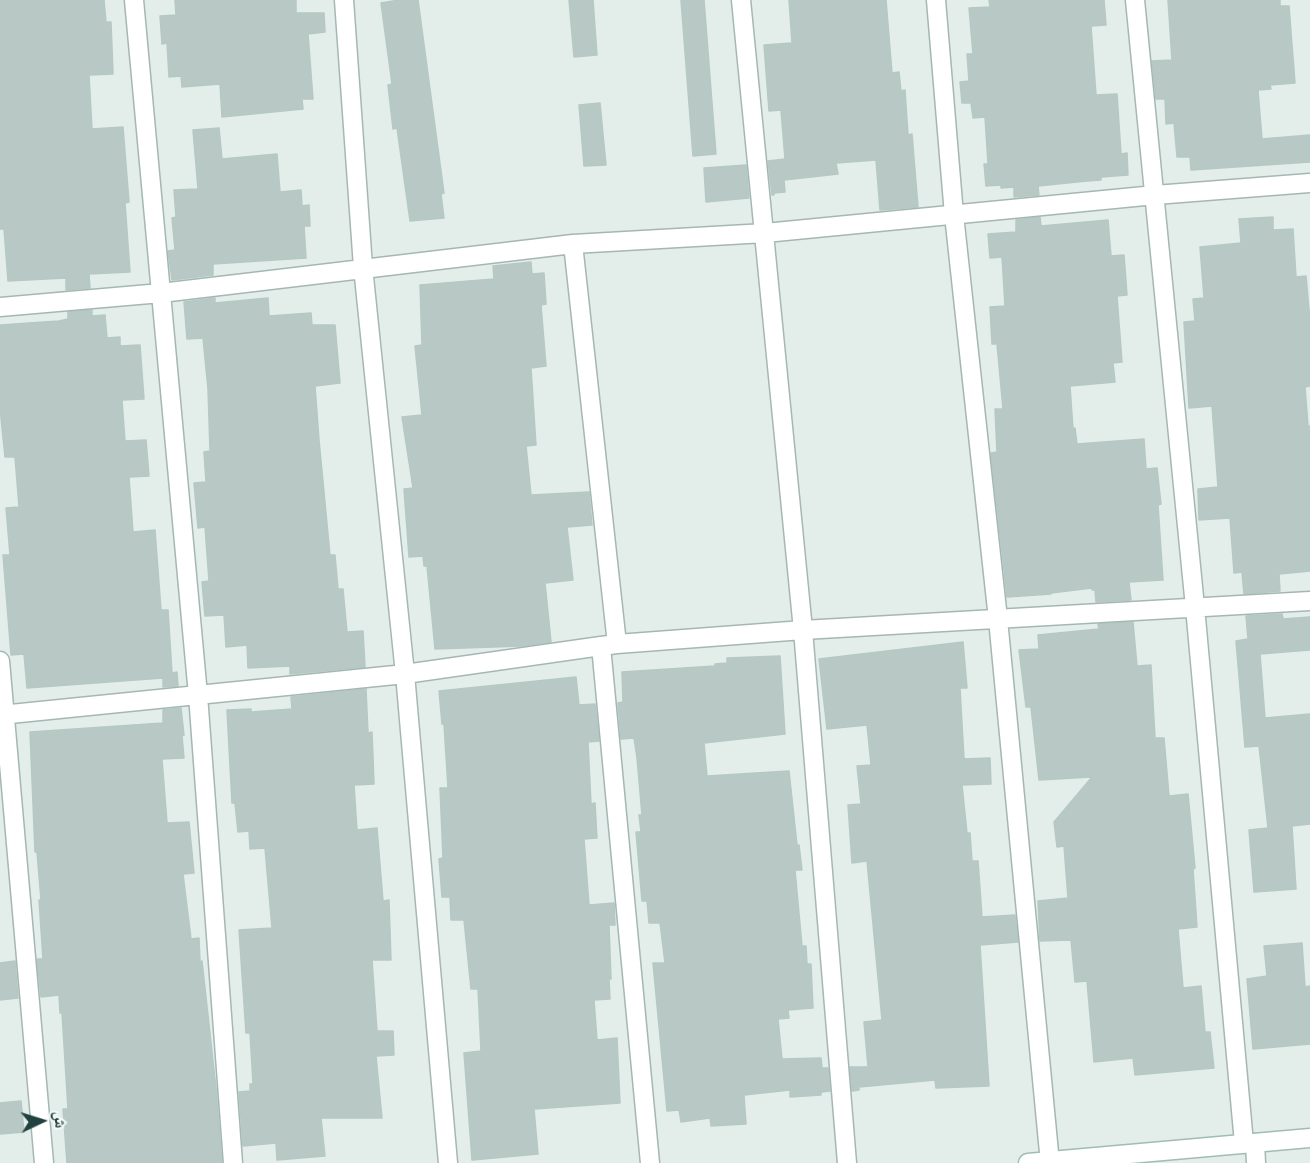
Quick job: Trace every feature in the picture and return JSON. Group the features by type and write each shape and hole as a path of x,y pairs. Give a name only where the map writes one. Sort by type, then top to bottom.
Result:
{"street":[{"path":"134,0 198,695 233,1163"},
{"path":"344,0 363,267 405,674 448,1163"},
{"path":"741,0 803,630 847,1163"},
{"path":"936,0 954,215 998,619 1050,1162"},
{"path":"1135,0 1249,1143 1256,1163"},
{"path":"0,307 161,293 363,267 573,244 765,234 1155,195 1310,183"},
{"path":"573,244 609,645 650,1163"},
{"path":"2,714 405,674 609,645 803,630 1310,601"},
{"path":"0,661 2,714 44,1163"},
{"path":"1028,1163 1310,1138"}],"building":[{"path":"0,0 104,0 106,22 111,22 113,74 89,75 92,129 123,127 129,202 125,203 130,272 89,274 90,288 66,290 66,278 8,281 4,229 0,229"},
{"path":"175,0 296,0 296,13 324,13 325,32 308,34 313,99 302,99 303,109 222,117 220,84 182,87 181,76 169,77 167,43 162,44 160,16 176,15"},
{"path":"418,0 444,193 441,194 444,218 410,221 397,128 393,129 388,85 392,84 381,3"},
{"path":"569,0 593,0 597,55 574,57"},
{"path":"681,0 704,0 716,154 693,156"},
{"path":"789,0 886,0 892,73 899,72 901,91 905,90 908,135 912,134 918,207 880,210 876,160 836,163 838,174 784,180 785,192 772,195 768,161 785,159 781,110 769,111 764,45 792,43"},
{"path":"989,0 1104,0 1106,25 1091,26 1096,95 1117,94 1121,154 1127,153 1128,175 1038,186 1039,195 1014,197 1014,187 986,186 984,164 988,164 985,117 973,118 971,103 962,103 960,82 969,81 967,54 973,54 969,8 990,7"},
{"path":"1168,0 1280,0 1280,6 1289,6 1295,83 1270,85 1271,89 1258,90 1262,139 1310,135 1310,162 1191,170 1190,157 1177,157 1174,123 1166,124 1165,99 1156,99 1152,61 1172,60"},
{"path":"600,103 606,165 584,166 579,105"},
{"path":"219,128 222,159 277,154 280,192 301,190 302,206 309,205 310,226 304,226 306,258 213,264 213,275 172,280 168,251 175,250 172,218 176,217 174,190 198,189 193,130"},
{"path":"746,165 749,198 706,202 704,168"},
{"path":"1040,217 1041,226 1108,220 1111,256 1124,255 1127,295 1117,296 1122,362 1113,363 1115,382 1070,386 1073,429 1075,428 1077,444 1144,439 1146,469 1157,468 1161,504 1158,505 1163,580 1129,582 1131,600 1096,602 1095,590 1092,588 1007,597 991,453 997,452 995,409 1003,409 997,344 992,344 990,307 1005,306 1002,257 990,258 988,234 1016,232 1016,220"},
{"path":"1273,217 1273,230 1293,229 1296,277 1306,276 1310,321 1310,386 1305,387 1308,426 1310,426 1310,571 1279,574 1280,591 1244,594 1242,572 1234,573 1230,518 1199,520 1198,489 1218,487 1212,406 1189,408 1184,322 1195,321 1193,299 1204,298 1200,247 1241,243 1239,219"},
{"path":"531,262 532,274 544,273 546,304 541,305 546,366 531,368 536,445 526,446 531,495 589,492 592,525 567,527 573,580 545,583 551,642 522,646 435,649 427,566 424,566 423,556 409,557 404,489 413,488 402,417 422,415 415,346 422,345 420,285 494,279 493,266"},
{"path":"215,298 215,303 268,298 269,316 311,313 312,325 335,325 340,383 315,386 319,440 330,555 335,555 338,589 343,589 347,632 363,631 365,667 290,674 290,666 248,668 247,645 226,647 224,615 205,616 202,582 209,581 205,527 198,528 194,483 206,482 204,452 210,451 208,389 203,338 187,339 184,302"},
{"path":"92,310 92,316 105,315 107,338 120,337 120,346 140,345 144,399 122,400 125,441 146,440 149,476 129,477 133,532 155,530 161,610 168,610 172,673 177,672 178,686 163,687 163,678 27,688 24,654 11,655 3,555 10,555 6,508 19,507 15,457 5,457 0,408 0,325 59,321 68,319 68,312"},
{"path":"1282,614 1283,619 1310,617 1310,650 1260,654 1265,718 1310,714 1310,824 1292,826 1296,889 1254,892 1249,830 1268,828 1259,746 1245,747 1236,641 1248,639 1246,616"},
{"path":"1133,622 1137,666 1151,665 1155,738 1164,738 1169,796 1188,794 1195,868 1193,869 1197,927 1178,929 1183,988 1201,986 1205,1032 1210,1032 1214,1068 1135,1075 1133,1058 1094,1062 1087,981 1075,982 1071,940 1040,941 1038,901 1068,898 1064,846 1057,847 1054,822 1092,777 1039,780 1031,707 1026,707 1019,650 1039,649 1038,635 1099,629 1098,624"},
{"path":"963,642 967,688 960,688 964,759 990,758 991,784 962,785 972,861 978,861 982,917 1015,915 1018,942 980,945 989,1086 936,1088 935,1080 859,1087 859,1090 852,1091 850,1067 868,1067 864,1022 882,1020 867,861 852,863 848,805 861,804 857,766 871,765 867,725 827,729 819,659"},
{"path":"780,656 785,734 704,743 707,776 789,771 802,870 795,870 802,946 806,946 807,964 811,964 813,1008 788,1010 789,1018 778,1019 782,1059 821,1058 822,1068 828,1068 830,1091 821,1092 821,1095 790,1097 790,1090 744,1095 746,1124 711,1126 710,1118 681,1122 679,1110 667,1111 653,963 665,963 660,923 649,923 647,901 642,901 636,832 641,832 639,815 642,815 634,738 621,739 618,703 623,702 622,672 715,666 715,664 727,663 727,658"},
{"path":"576,677 579,705 595,704 599,741 588,742 591,804 595,803 597,838 584,839 589,905 614,903 615,925 609,925 610,999 594,1000 597,1040 617,1038 620,1103 534,1109 538,1154 472,1160 464,1053 481,1051 478,989 471,989 464,920 451,920 450,897 442,897 439,859 443,858 440,788 448,788 444,724 442,724 439,691"},
{"path":"366,689 368,733 372,732 374,784 354,785 357,830 377,828 383,901 389,900 391,960 372,960 377,1031 393,1031 394,1055 376,1056 382,1118 321,1118 325,1156 277,1160 276,1143 243,1146 239,1092 250,1091 250,1084 253,1084 250,1033 246,1033 239,930 272,928 265,848 250,849 249,831 238,832 235,803 232,803 227,710 251,709 251,712 292,709 291,697"},
{"path":"181,708 184,758 162,759 167,823 189,822 194,873 183,874 191,939 199,938 222,1163 67,1163 63,1109 68,1109 62,1013 60,1013 59,995 41,997 37,959 43,959 39,900 41,900 37,852 35,852 30,732 163,723 163,710"},
{"path":"1302,943 1305,987 1310,986 1310,1044 1253,1049 1247,979 1267,976 1264,946"},
{"path":"15,961 18,998 0,1000 0,963"},
{"path":"21,1101 24,1132 0,1134 0,1103"}]}
